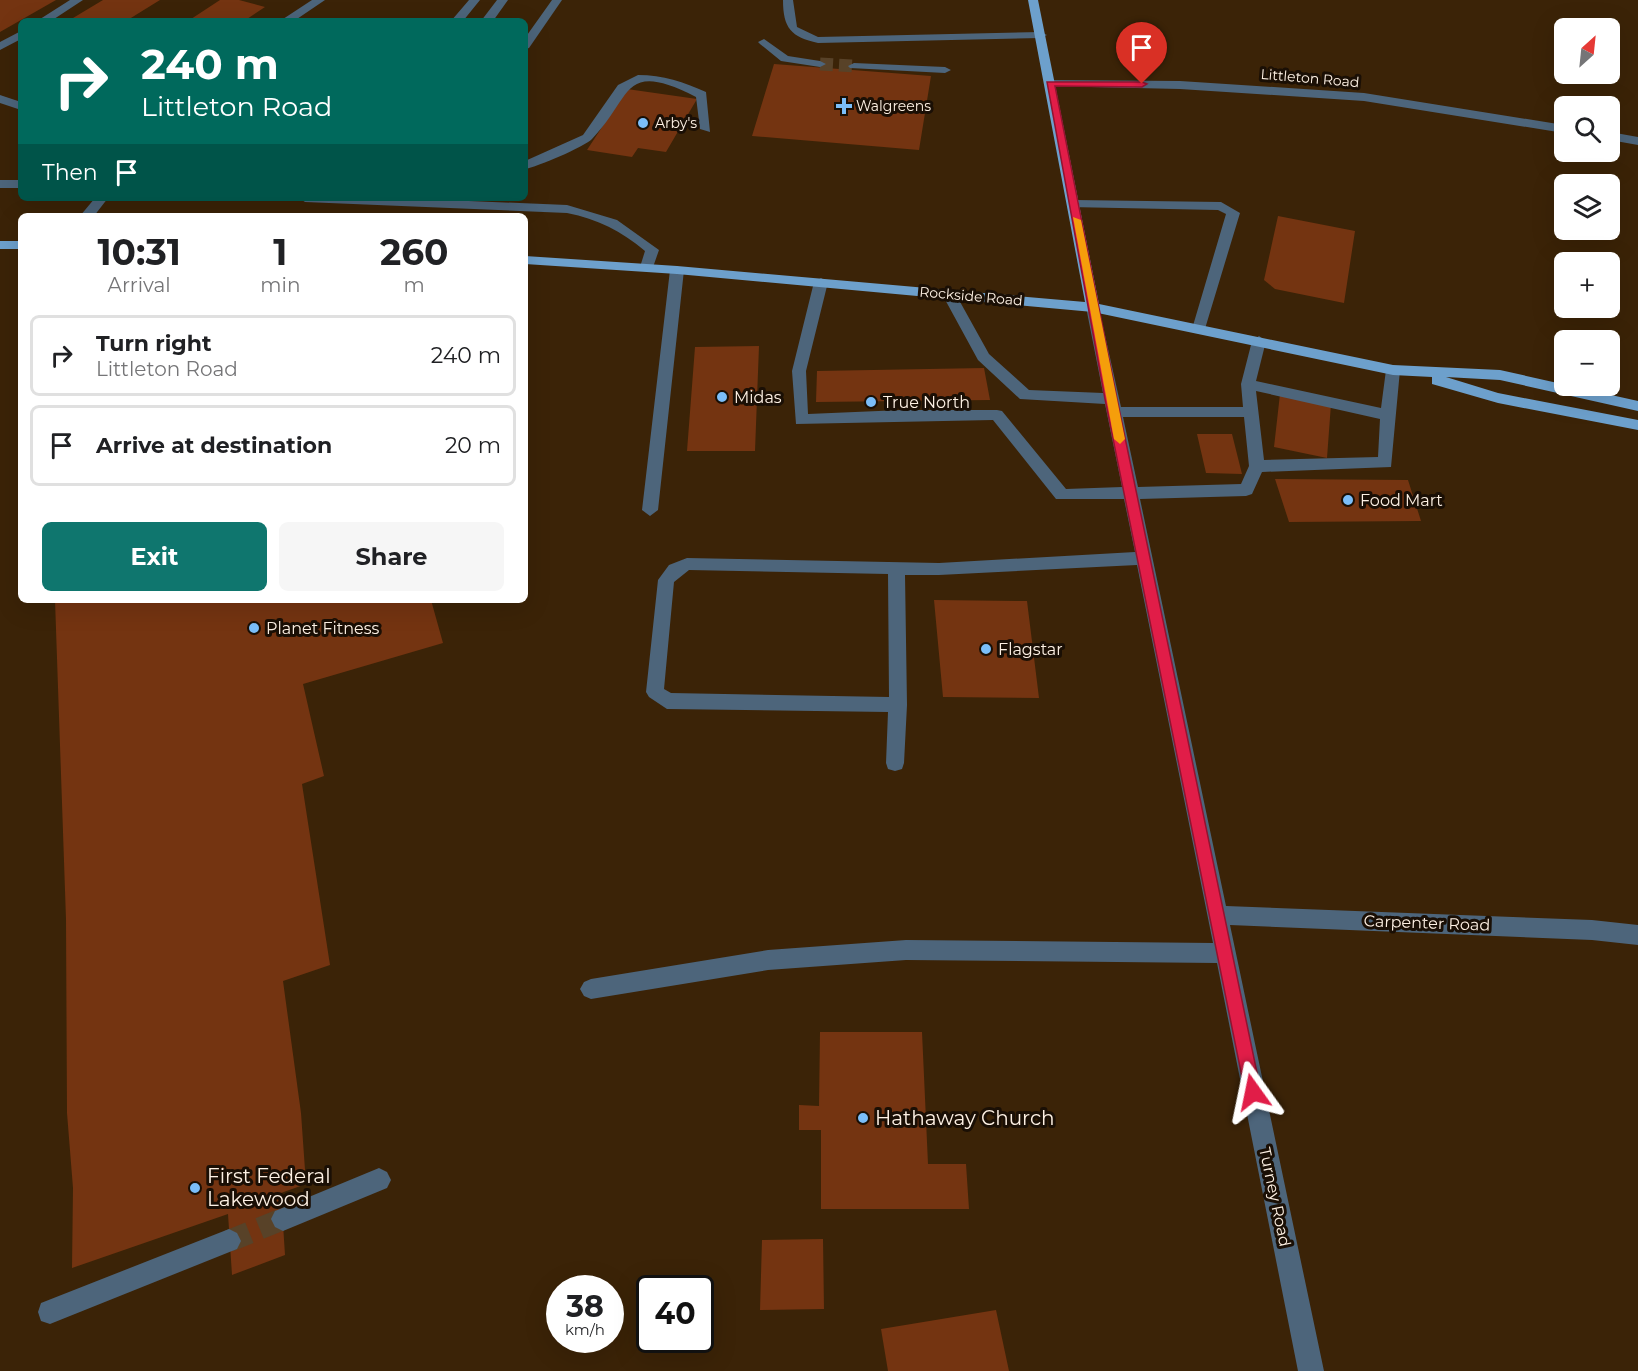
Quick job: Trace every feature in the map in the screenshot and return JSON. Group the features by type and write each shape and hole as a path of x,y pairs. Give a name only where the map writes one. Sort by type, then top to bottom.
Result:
{"main road":[{"name":"Turney Road","path":"1033,0 1093,307"},
{"path":"0,245 18,244"},
{"name":"Rockside Road","path":"528,260 647,267 1093,307 1412,373 1498,398 1638,425"},
{"name":"Rockside Road","path":"1412,373 1500,375 1638,406"}],"street":[{"path":"48,18 78,0"},
{"path":"291,18 320,0"},
{"path":"460,18 476,0"},
{"path":"489,18 503,0"},
{"path":"528,42 557,0"},
{"path":"788,0 788,22 795,32 819,40 1041,35"},
{"path":"0,46 18,36"},
{"path":"879,39 872,54 858,66 945,70"},
{"path":"764,42 785,59 820,64"},
{"path":"528,164 587,138 622,88 639,79 657,79 686,87 702,95 706,129"},
{"name":"Littleton Road","path":"1050,84 1180,85 1364,97 1554,127"},
{"path":"0,99 18,105"},
{"path":"1620,138 1638,141"},
{"path":"0,184 18,184"},
{"path":"90,213 100,201"},
{"path":"437,201 567,209 603,216 615,221 652,250 647,267"},
{"path":"1074,204 1221,206 1233,213 1199,329"},
{"path":"650,510 677,270"},
{"path":"821,282 799,371 801,420 902,415 997,415 1062,495 1246,490 1257,466 1248,384 1259,341"},
{"path":"949,294 984,357 1024,395 1113,405 1252,412"},
{"name":"Turney Road","path":"1093,307 1311,1371"},
{"path":"1257,466 1385,463 1393,370"},
{"path":"1248,384 1388,415"},
{"path":"898,705 667,701 655,692 666,580 687,564 939,569 1143,558"},
{"path":"895,763 898,705 896,568"},
{"name":"Carpenter Road","path":"1216,915 1592,930 1638,934"},
{"path":"591,989 768,960 906,950 1224,953"},
{"path":"283,1219 379,1180"},
{"path":"50,1312 229,1241"}],"building":[{"path":"0,0 56,0 24,18 18,18 18,22 0,32"},
{"path":"103,0 160,0 131,18 73,18"},
{"path":"220,0 239,0 265,7 248,18 193,18"},
{"name":"Walgreens","path":"774,64 931,76 919,150 752,136"},
{"name":"Arby's","path":"627,89 697,99 666,152 638,148 632,157 587,150"},
{"path":"1278,216 1355,231 1344,303 1275,289 1264,280"},
{"path":"759,346 755,451 687,451 695,347"},
{"path":"984,368 990,400 816,402 817,371"},
{"path":"1280,394 1331,404 1327,458 1274,447"},
{"path":"1197,434 1232,434 1242,474 1206,473"},
{"name":"Food Mart","path":"1275,479 1408,480 1421,521 1289,522"},
{"name":"Flagstar","path":"934,600 1027,601 1039,698 943,697"},
{"path":"55,603 432,603 443,643 303,684 324,776 302,784 330,965 283,981 301,1113 306,1184 281,1193 285,1255 232,1275 228,1214 72,1268 73,1188 67,1113 66,919"},
{"name":"Hathaway Church","path":"820,1032 922,1032 928,1164 966,1164 969,1209 821,1209 821,1130 799,1130 799,1105 819,1106"},
{"path":"823,1239 824,1309 760,1310 762,1240"},
{"path":"996,1310 1009,1371 888,1371 881,1329"}],"tunnel":[{"path":"820,64 854,66"},
{"path":"229,1241 283,1219"}],"slow traffic":[{"path":"1076,220 1120,439"}],"place":[{"name":"Walgreens","path":"844,106"},
{"name":"Arby's","path":"643,123"},
{"name":"Midas","path":"722,397"},
{"name":"True North","path":"871,402"},
{"name":"Food Mart","path":"1348,500"},
{"name":"Planet Fitness","path":"254,628"},
{"name":"Flagstar","path":"986,649"},
{"name":"Hathaway Church","path":"863,1118"},
{"name":"First Federal Lakewood","path":"195,1188"}],"route":[{"path":"1142,84 1050,84 1111,399 1253,1092"}]}
